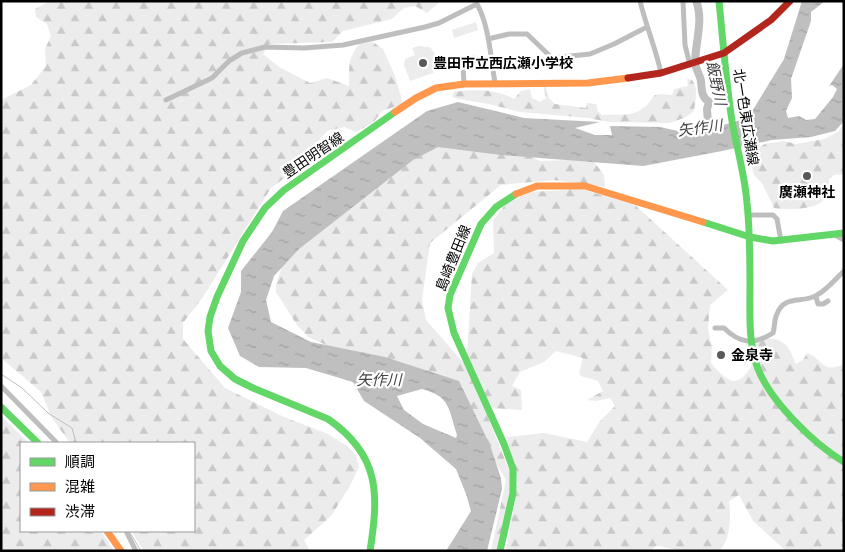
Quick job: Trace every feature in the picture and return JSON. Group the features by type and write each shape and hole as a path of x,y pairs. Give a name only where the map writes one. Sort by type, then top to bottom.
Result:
{"main road":[{"name":"北一色東広瀬線","path":"719,1 730,108 746,190 750,236 752,340 758,369 772,395 814,441 844,462"},
{"name":"豊田明智線","path":"370,551 375,512 375,492 369,468 354,443 337,426 322,416 234,379 219,366 208,342 208,329 217,296 251,226 268,203 416,98 436,88 464,84 588,82 661,73 724,53 771,20 790,1"},
{"name":"島崎豊田線","path":"500,551 513,493 513,469 504,444 454,333 448,308 450,295 456,280 486,216 496,207 521,191 537,186 585,186 750,236 773,241 844,233"},
{"path":"1,407 37,442"},
{"path":"108,532 121,551"}],"street":[{"path":"640,1 661,73"},
{"path":"683,1 685,45 691,65"},
{"path":"166,100 212,78 242,53 265,47 304,48 343,45 425,28 477,4 488,39 496,83"},
{"path":"488,39 509,34 527,34 552,58 590,54 614,44 647,26"},
{"path":"464,84 463,66 474,58"},
{"path":"748,215 773,215 777,219 782,241"},
{"path":"835,234 844,240"},
{"path":"715,328 724,328 732,335 745,341 762,340 773,333 776,314 784,302 816,297 844,271"},
{"path":"816,297 818,304 823,304 828,300"},
{"path":"1,386 56,442"},
{"path":"126,532 136,551"}],"green space":[{"path":"50,1 441,1 427,13 415,6 404,8 392,19 343,31 332,42 269,44 263,54 279,67 310,83 327,78 349,86 352,55 359,44 373,42 383,49 395,76 403,104 382,111 373,123 356,132 344,127 327,131 290,174 271,188 203,297 183,323 183,339 225,388 284,417 328,434 347,446 356,455 359,467 350,486 331,516 304,540 310,551 144,551 132,532 195,532 195,442 69,442 52,418 41,392 1,358 1,100 31,85 46,66 45,49 51,36 47,24 36,17 35,9"},
{"path":"476,22 478,30 454,38 452,30"},
{"path":"419,46 430,47 437,63 433,73 410,81 404,65 405,59 415,55 412,48"},
{"path":"687,79 692,80 695,87 694,111 684,118 669,123 609,122 588,118 520,112 452,97 454,92 477,90 500,93 514,99 521,91 530,89 532,98 540,102 546,98 543,86 546,86 549,98 555,104 586,108 587,103 596,104 598,111 602,115 623,115 638,112 655,95 672,95 674,89 688,86"},
{"path":"844,124 844,174 834,175 829,179 827,195 823,200 811,207 774,208 762,183 754,175 750,160 754,150 765,144 784,141 796,144 824,139 838,132"},
{"path":"444,140 521,152 540,161 573,160 594,162 604,175 605,187 554,180 501,185 430,243 422,300 426,320 462,361 472,377 513,480 498,551 491,551 506,480 483,441 460,387 340,351 308,337 297,325 276,292 276,285 284,260 397,168"},
{"path":"581,189 635,205 728,290 710,305 708,329 712,347 711,363 727,379 737,381 745,376 754,359 755,342 764,339 778,340 786,345 796,364 803,360 807,353 826,366 836,367 844,364 844,551 786,551 753,521 739,495 729,501 730,520 728,534 723,547 719,551 683,551 658,546 654,547 652,551 506,551 518,484 507,437 544,433 587,442 600,421 615,406 610,398 596,401 587,400 603,391 598,381 581,376 579,373 583,358 556,351 544,362 520,372 512,386 521,390 522,410 492,408 467,356 472,274 478,263 494,253 493,220 507,203 531,192"},
{"path":"1,416 28,442 20,442 20,532 102,532 114,551 1,551"}],"water":[{"name":"矢作川","path":"802,1 825,1 811,12 811,21 791,79 792,98 786,111 788,118 799,116 806,120 815,119 833,97 837,89 832,85 829,86 844,64 844,121 835,131 811,137 772,140 643,166 501,155 438,147 413,160 299,249 274,276 266,300 271,322 311,342 385,357 459,381 490,445 501,478 502,489 487,551 446,551 471,511 456,469 420,438 364,401 353,382 306,368 259,367 240,356 228,328 241,292 241,271 272,232 283,211 427,111 458,102 524,118 600,122 575,128 595,135 612,135 610,126 660,127 678,131 723,125 748,118 784,59","holes":["422,389 431,392 447,405 457,435 456,438 423,424 404,410 397,396"]}],"waterway":[{"name":"飯野川","path":"696,1 699,24 695,63 703,96 709,102 707,109 709,136"},
{"path":"1,374 22,388 48,413 72,428 76,442"},
{"path":"130,532 141,551"}],"traffic: fast":[{"path":"719,1 730,106 745,183 750,245 750,328 755,359 764,382 783,408 820,445 844,462"},
{"path":"370,551 375,511 374,494 372,477 367,462 358,447 328,419 235,379 220,366 211,351 208,331 210,317 217,297 243,241 265,208 284,190 395,112"},
{"path":"500,551 513,493 513,469 504,444 454,333 448,308 450,295 481,224 496,207 516,194"},
{"path":"703,222 750,237 773,241 844,233"},
{"path":"1,407 37,442"}],"traffic: slow":[{"path":"395,112 436,88 464,84 588,83 628,78"},
{"path":"516,194 537,186 585,186 703,222"},
{"path":"108,532 121,551"}],"traffic: jam":[{"path":"628,78 661,73 724,53 771,20 790,1"}],"place":[{"name":"豊田市立西広瀬小学校","path":"423,63"},
{"name":"廣瀬神社","path":"807,176"},
{"name":"金泉寺","path":"721,355"}]}
